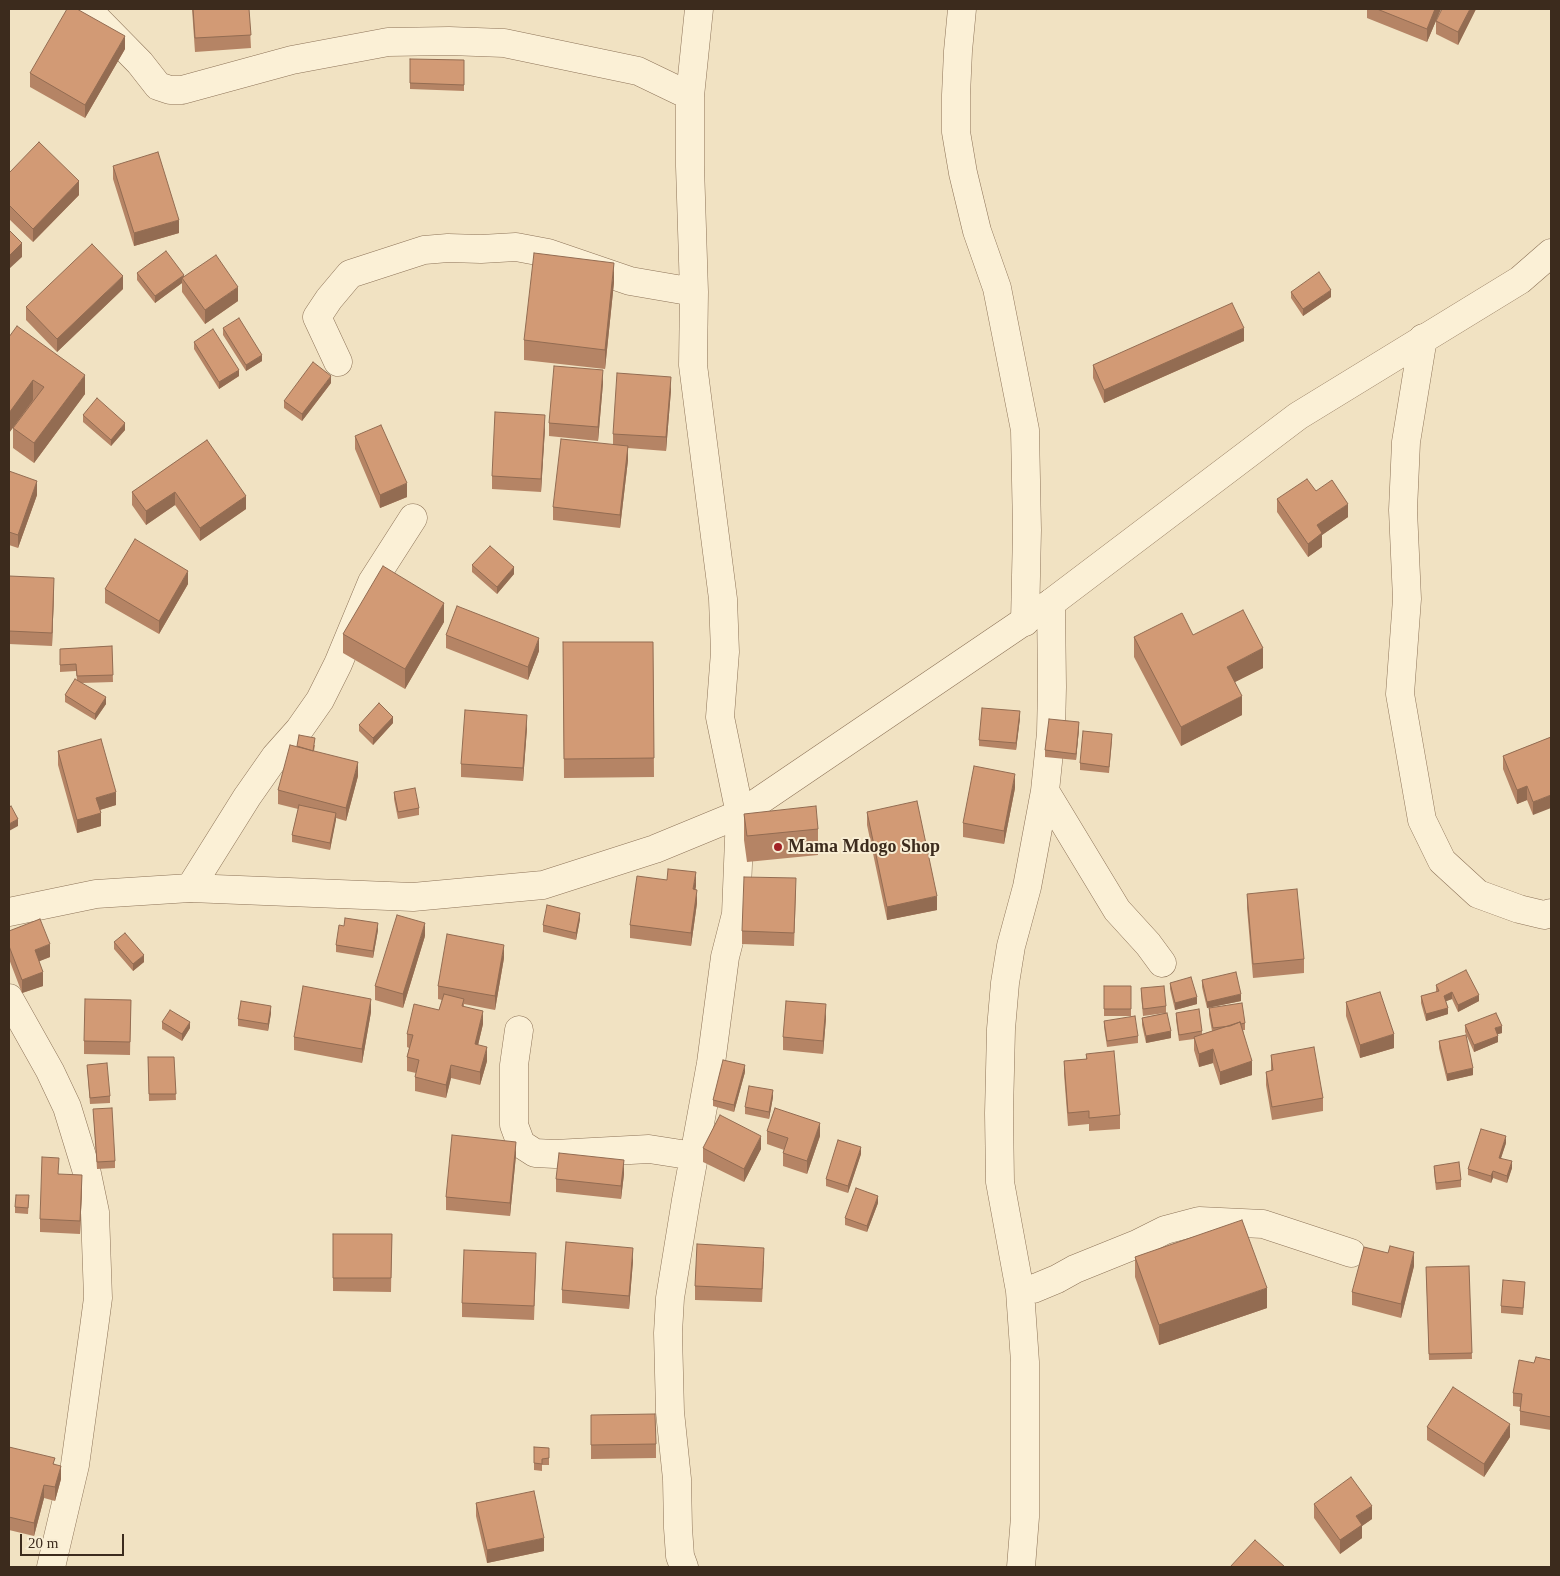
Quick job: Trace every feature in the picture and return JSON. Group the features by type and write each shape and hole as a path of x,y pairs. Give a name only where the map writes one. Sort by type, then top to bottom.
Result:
{"street":[{"path":"87,9 140,63 158,86 170,90 182,90 292,60 388,42 449,41 504,43 638,71 690,96"},
{"path":"684,1567 680,1556 677,1479 670,1412 668,1333 670,1298 716,1030 725,957 736,914 740,814 720,717 725,652 722,599 693,365 694,292 690,96 699,9"},
{"path":"962,9 958,51 956,132 963,173 977,230 997,288 1024,430 1027,530 1025,622"},
{"path":"338,362 317,317 329,299 350,274 424,250 516,247 548,253 630,281 694,292"},
{"path":"9,912 96,894 190,888 413,897 543,885 656,849 740,814 1051,604 1298,416 1520,280 1551,253"},
{"path":"1423,338 1406,452 1403,510 1407,599 1400,694 1422,820 1442,861 1478,894 1519,910 1544,915 1551,913"},
{"path":"190,888 275,757 299,730 320,700 338,664 372,582 413,518"},
{"path":"1021,1567 1025,1517 1025,1362 1020,1291 1000,1182 1000,1029 1011,946 1027,886 1045,791 1051,733 1051,604"},
{"path":"1045,791 1117,910 1148,944 1162,963"},
{"path":"9,998 50,1070 67,1107 86,1169 95,1212 97,1305 76,1465 51,1567"},
{"path":"519,1030 514,1065 514,1125 521,1144 535,1153 555,1154 649,1149 694,1156"},
{"path":"1020,1291 1033,1289 1165,1230 1199,1222 1262,1224 1351,1253"}],"building":[{"path":"67,9 77,9 125,36 85,105 30,73"},
{"path":"193,9 249,9 251,35 195,38"},
{"path":"1377,9 1435,9 1427,29"},
{"path":"1442,9 1470,9 1458,32 1436,21"},
{"path":"410,59 464,60 464,85 410,83"},
{"path":"39,142 79,181 33,229 9,205 9,173"},
{"path":"158,152 179,220 134,233 113,166"},
{"path":"9,230 22,243 9,256"},
{"path":"92,244 123,276 57,339 26,307"},
{"path":"166,251 184,275 155,296 137,273"},
{"path":"534,253 614,263 605,350 524,340"},
{"path":"216,255 238,287 205,310 182,278"},
{"path":"1319,272 1331,290 1303,309 1291,292"},
{"path":"1232,303 1244,328 1104,390 1093,365"},
{"path":"239,318 262,355 246,365 223,328"},
{"path":"17,326 85,375 34,443 13,428 44,387 33,380 9,413 9,337"},
{"path":"213,329 239,370 219,382 194,342"},
{"path":"313,362 331,376 302,414 284,401"},
{"path":"554,366 603,370 598,427 549,423"},
{"path":"617,373 671,377 666,437 613,434"},
{"path":"97,398 125,423 111,440 83,415"},
{"path":"495,412 545,415 541,479 492,476"},
{"path":"381,425 407,483 380,495 355,436"},
{"path":"561,439 628,446 620,515 553,507"},
{"path":"207,440 246,496 200,528 175,492 146,511 132,492"},
{"path":"9,471 37,481 18,535 9,532"},
{"path":"1307,479 1316,491 1332,480 1348,504 1317,525 1322,533 1308,544 1277,499"},
{"path":"135,539 188,571 159,621 105,589"},
{"path":"490,546 514,567 497,587 472,565"},
{"path":"383,566 444,603 405,669 343,634"},
{"path":"9,576 54,578 52,633 9,631"},
{"path":"457,606 539,638 528,667 446,635"},
{"path":"1243,610 1263,648 1227,667 1242,696 1181,727 1134,637 1182,613 1193,635"},
{"path":"563,642 653,642 654,758 564,759"},
{"path":"112,646 113,675 77,676 76,664 60,665 60,649"},
{"path":"75,679 106,697 95,714 65,695"},
{"path":"379,703 393,717 373,738 359,725"},
{"path":"982,708 1020,711 1016,743 979,740"},
{"path":"465,710 527,715 523,768 461,764"},
{"path":"1049,719 1079,722 1076,754 1045,750"},
{"path":"1083,731 1112,734 1109,767 1080,763"},
{"path":"299,735 315,738 313,751 297,746"},
{"path":"1551,737 1551,795 1533,802 1527,786 1517,790 1503,756"},
{"path":"101,739 116,792 96,798 101,813 77,820 58,751"},
{"path":"290,745 358,762 346,808 278,790"},
{"path":"974,766 1015,774 1004,831 963,823"},
{"path":"415,788 419,808 398,812 394,792"},
{"path":"917,801 937,896 887,907 867,812"},
{"path":"299,805 336,813 330,843 292,835"},
{"path":"11,806 18,819 9,824 9,808"},
{"path":"816,806 818,829 747,836 744,814"},
{"path":"668,869 696,872 693,889 697,890 691,933 630,925 637,876 667,880"},
{"path":"744,877 796,878 794,933 742,931"},
{"path":"1297,889 1304,959 1253,964 1247,894"},
{"path":"547,905 580,913 576,933 543,925"},
{"path":"397,915 425,923 403,994 375,986"},
{"path":"345,918 378,923 373,951 336,945 339,925 344,926"},
{"path":"40,919 50,944 35,950 43,972 22,980 9,946 9,931"},
{"path":"125,933 144,955 133,964 114,942"},
{"path":"447,934 504,945 495,996 438,986"},
{"path":"1466,970 1479,995 1458,1005 1452,992 1444,996 1448,1008 1426,1014 1421,996 1439,991 1436,985"},
{"path":"1236,972 1241,994 1207,1002 1202,980"},
{"path":"1191,977 1197,997 1175,1003 1170,983"},
{"path":"303,986 371,999 362,1049 294,1037"},
{"path":"1104,986 1131,986 1131,1009 1104,1009"},
{"path":"1164,986 1166,1006 1143,1009 1141,988"},
{"path":"1380,992 1394,1034 1360,1045 1346,1002"},
{"path":"444,994 464,999 462,1006 483,1011 475,1044 487,1047 480,1072 451,1065 446,1085 415,1077 419,1060 407,1057 413,1035 407,1034 414,1004 439,1010"},
{"path":"85,999 131,1000 130,1042 84,1041"},
{"path":"241,1001 271,1006 268,1024 238,1019"},
{"path":"786,1001 826,1004 823,1041 783,1037"},
{"path":"1242,1003 1245,1023 1241,1024 1240,1022 1230,1026 1213,1028 1209,1008"},
{"path":"1199,1009 1202,1031 1179,1035 1176,1013"},
{"path":"170,1010 190,1022 182,1034 162,1022"},
{"path":"1167,1013 1171,1031 1146,1036 1142,1018"},
{"path":"1496,1013 1502,1026 1495,1028 1498,1036 1474,1045 1465,1025"},
{"path":"1135,1016 1138,1036 1107,1041 1104,1021"},
{"path":"1240,1022 1252,1061 1220,1072 1213,1049 1199,1054 1194,1037"},
{"path":"1466,1035 1473,1068 1447,1074 1439,1041"},
{"path":"1314,1047 1323,1098 1272,1107 1266,1072 1273,1070 1271,1055"},
{"path":"1114,1051 1120,1115 1089,1118 1089,1111 1068,1113 1064,1061 1087,1059 1086,1054"},
{"path":"148,1057 174,1057 176,1094 149,1094"},
{"path":"723,1060 745,1065 734,1105 713,1100"},
{"path":"107,1063 110,1096 90,1098 87,1065"},
{"path":"749,1086 773,1090 769,1112 745,1107"},
{"path":"112,1108 115,1161 97,1162 93,1109"},
{"path":"775,1108 820,1123 807,1161 783,1153 788,1138 767,1131"},
{"path":"720,1115 761,1136 744,1169 703,1148"},
{"path":"1481,1129 1506,1136 1499,1158 1512,1161 1507,1176 1493,1171 1491,1176 1468,1169"},
{"path":"452,1135 516,1142 510,1203 446,1197"},
{"path":"838,1140 861,1147 848,1186 826,1179"},
{"path":"559,1153 624,1160 621,1186 556,1179"},
{"path":"42,1157 59,1158 58,1174 82,1175 80,1221 40,1219"},
{"path":"1459,1162 1461,1180 1436,1183 1434,1166"},
{"path":"856,1188 878,1196 867,1226 845,1218"},
{"path":"16,1195 29,1195 28,1208 15,1207"},
{"path":"1242,1220 1267,1288 1159,1325 1135,1257"},
{"path":"333,1234 392,1234 391,1278 333,1278"},
{"path":"566,1242 633,1248 629,1296 562,1290"},
{"path":"697,1244 764,1248 762,1289 695,1286"},
{"path":"1390,1246 1414,1252 1401,1304 1352,1292 1364,1247 1388,1253"},
{"path":"464,1250 536,1253 534,1306 462,1303"},
{"path":"1469,1266 1472,1353 1429,1354 1426,1267"},
{"path":"1503,1280 1525,1282 1523,1308 1501,1306"},
{"path":"1536,1357 1551,1360 1551,1417 1520,1411 1522,1394 1513,1393 1519,1360 1534,1363"},
{"path":"1453,1387 1510,1424 1484,1464 1427,1427"},
{"path":"655,1414 656,1444 591,1445 591,1415"},
{"path":"9,1447 55,1458 53,1464 61,1466 55,1487 44,1485 34,1523 9,1517"},
{"path":"534,1447 549,1448 549,1458 542,1459 542,1464 534,1463"},
{"path":"1351,1477 1372,1506 1356,1516 1362,1525 1340,1540 1314,1504"},
{"path":"534,1491 544,1538 487,1550 476,1503"},
{"path":"1255,1540 1285,1567 1230,1567"}],"place":[{"name":"Mama Mdogo Shop","path":"778,847"}]}
